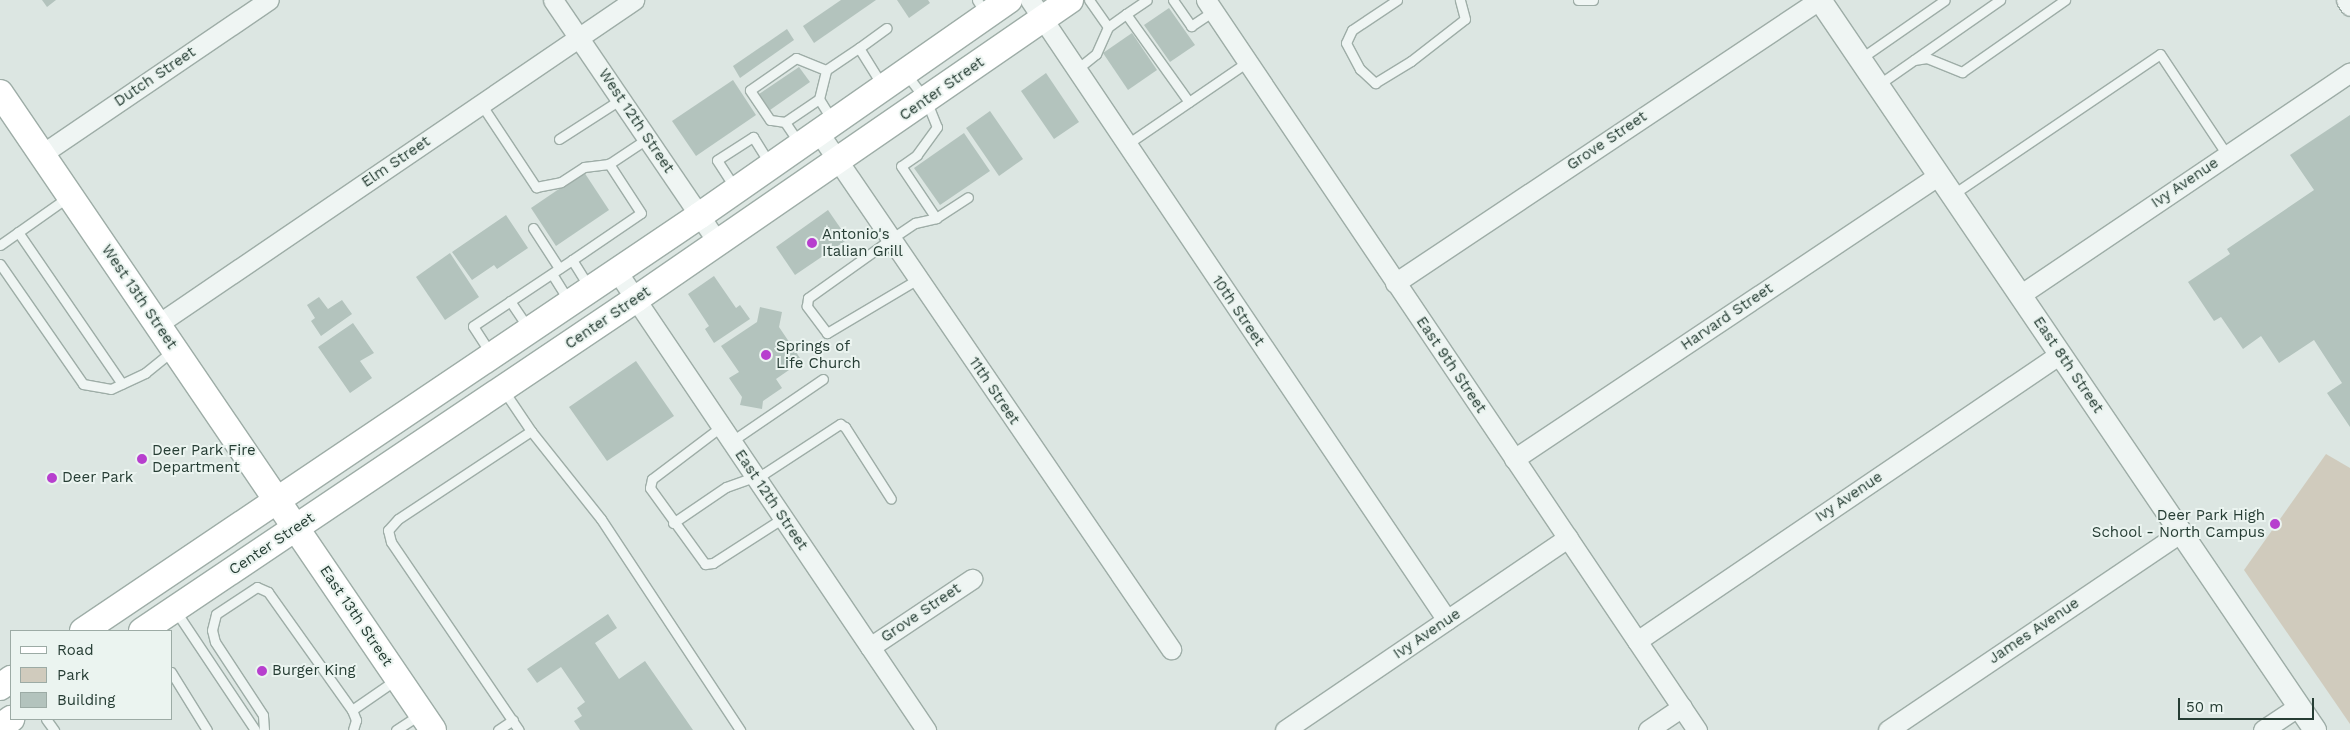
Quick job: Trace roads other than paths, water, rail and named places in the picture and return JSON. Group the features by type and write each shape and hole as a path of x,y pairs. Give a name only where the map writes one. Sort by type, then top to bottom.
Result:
{"main road":[{"path":"86,630 279,501 818,134 905,73 982,8 1009,0"},
{"name":"Center Street","path":"144,630 636,299 926,100 1036,10 1070,0"},
{"name":"West 13th Street","path":"0,93 279,501"},
{"name":"East 13th Street","path":"279,501 427,722"},
{"path":"0,727 10,720"}],"street":[{"name":"Dutch Street","path":"42,154 269,0"},
{"name":"West 12th Street","path":"553,0 718,242"},
{"name":"Elm Street","path":"158,324 634,0"},
{"name":"East 8th Street","path":"1820,0 2315,730"},
{"name":"Grove Street","path":"1395,283 1820,0"},
{"path":"2346,0 2350,6"},
{"name":"East 9th Street","path":"1209,5 1697,730"},
{"name":"10th Street","path":"1036,10 1447,620"},
{"name":"Ivy Avenue","path":"2020,295 2350,72"},
{"name":"11th Street","path":"818,134 1171,649"},
{"name":"Harvard Street","path":"1514,459 1939,175"},
{"name":"East 12th Street","path":"616,270 926,730"},
{"name":"Ivy Avenue","path":"1637,641 2060,354"},
{"name":"James Avenue","path":"1888,730 2181,532"},
{"name":"Ivy Avenue","path":"1285,730 1568,538"},
{"name":"Grove Street","path":"870,647 972,579"},
{"path":"2263,730 2299,706"},
{"path":"1648,730 1682,707"}],"lane":[{"path":"1090,0 1108,27"},
{"path":"1076,70 1096,54 1108,27 1147,0"},
{"path":"1173,0 1191,26 1209,5"},
{"path":"1397,0 1352,30 1346,43 1360,69 1375,83 1412,61 1465,19 1460,0"},
{"path":"1578,0 1593,0"},
{"path":"1860,59 1946,0"},
{"path":"1878,85 2000,0"},
{"path":"1914,60 1927,58 1962,72 2065,0"},
{"path":"1126,14 1189,102"},
{"path":"826,70 796,58 750,90 770,120 785,122 818,134 819,99 826,70 887,28"},
{"path":"859,48 884,88"},
{"path":"1952,195 2160,54 2227,155"},
{"path":"1126,145 1246,62"},
{"path":"905,73 926,100 937,127 917,155 901,166 936,218"},
{"path":"559,139 621,99"},
{"path":"785,122 819,99"},
{"path":"481,104 536,187 561,182 584,167 609,164 648,138"},
{"path":"736,190 717,160 753,137 771,166"},
{"path":"492,356 473,326 641,213 609,164"},
{"path":"0,245 70,195"},
{"path":"918,279 827,333 807,306 808,298 891,239 915,223 936,218 968,197"},
{"path":"533,228 556,271 580,295"},
{"path":"18,232 122,384"},
{"path":"572,260 580,295"},
{"path":"0,264 83,384 111,389 145,374 174,349"},
{"path":"510,301 529,330"},
{"path":"783,518 708,564 701,562 673,523 650,488 650,483 727,434 823,379"},
{"path":"502,389 531,431 601,519 740,730"},
{"path":"673,523 726,487 773,468 840,424 845,427 891,499"},
{"path":"519,730 391,542 388,530 398,519 531,431"},
{"path":"264,730 263,715 215,642 212,630 216,614 257,587 268,592 352,710 356,720 353,730"},
{"path":"175,610 256,730"},
{"path":"172,674 207,730"},
{"path":"352,710 398,678"},
{"path":"498,730 513,720"},
{"path":"396,730 427,722"}],"place":[{"name":"Antonio's Italian Grill","path":"812,243"},
{"name":"Springs of Life Church","path":"766,355"},
{"name":"Deer Park Fire Department","path":"142,459"},
{"name":"Deer Park","path":"52,478"},
{"name":"Deer Park High School - North Campus","path":"2275,524"},
{"name":"Burger King","path":"262,671"}]}
